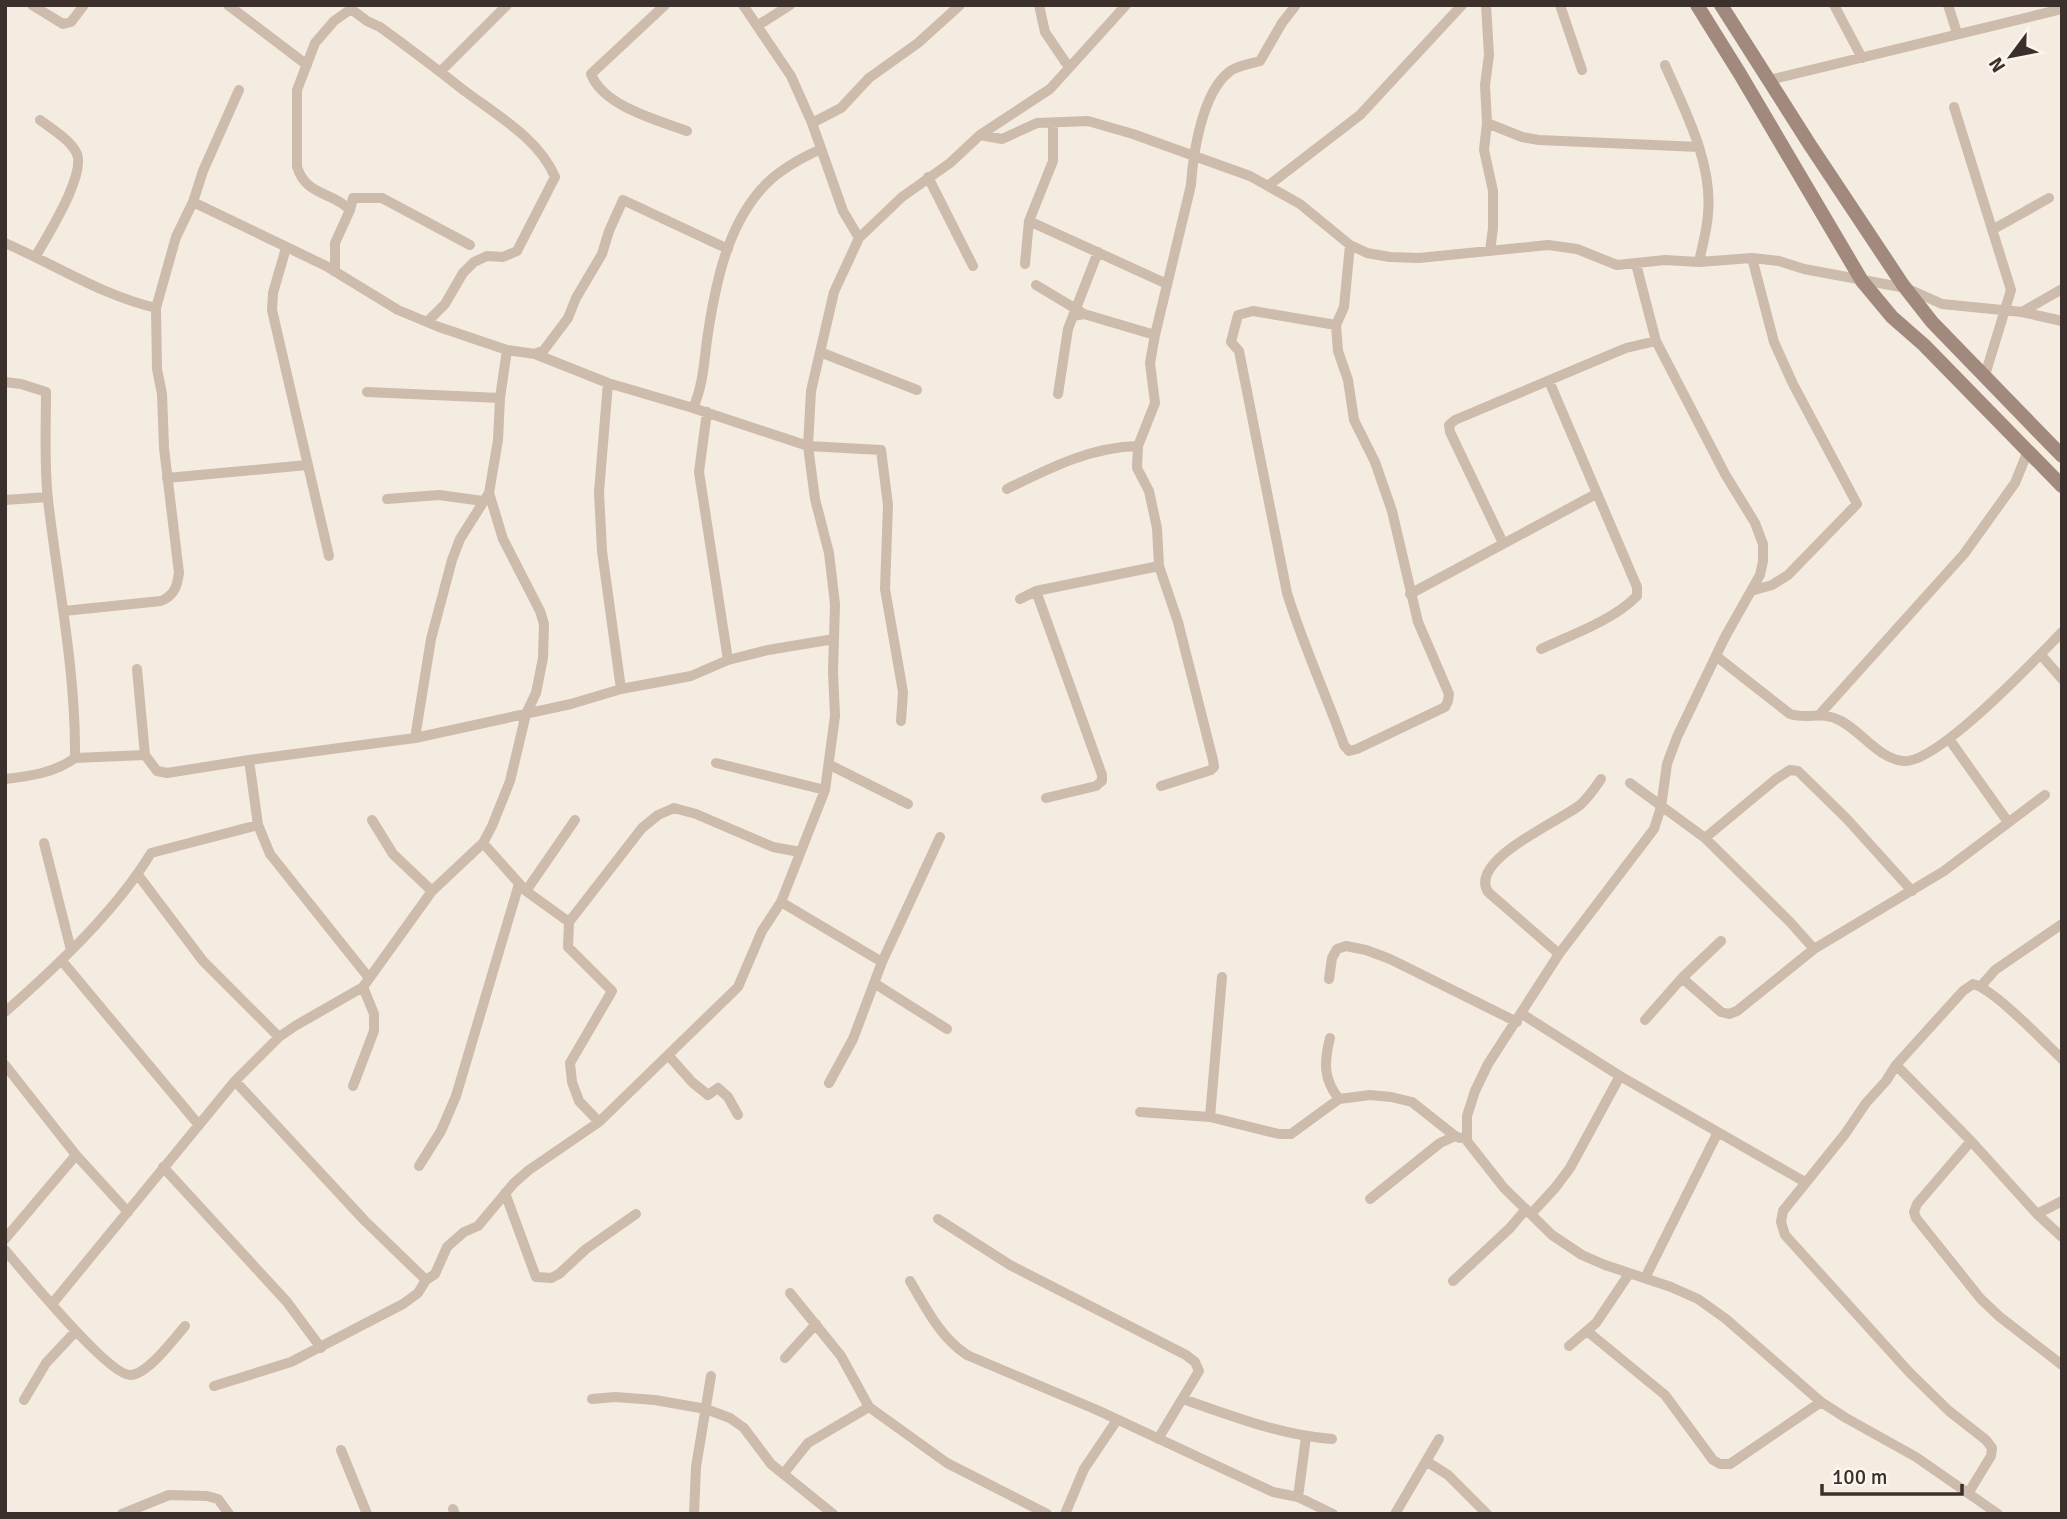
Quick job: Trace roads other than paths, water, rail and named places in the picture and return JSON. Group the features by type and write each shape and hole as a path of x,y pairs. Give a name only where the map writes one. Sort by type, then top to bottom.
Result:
{"street":[{"path":"32,5 63,24 71,22 85,5"},
{"path":"228,5 307,65"},
{"path":"440,72 507,5"},
{"path":"665,5 591,74 595,85 620,104 687,131"},
{"path":"743,5 791,76 812,123 843,211 859,238"},
{"path":"757,26 790,5"},
{"path":"812,123 841,107 870,78 918,43 960,5"},
{"path":"1039,5 1045,32 1068,66"},
{"path":"1110,5 1117,15"},
{"path":"214,1386 291,1362 403,1304 418,1293 426,1280 435,1274 447,1247 491,1214 505,1193 529,1170 600,1122 738,987 762,931 781,902 825,790 830,765 835,716 835,604 829,553 815,499 808,446 811,391 834,292 859,238 902,197 950,163 980,135 1050,89 1126,5"},
{"path":"1161,786 1210,770 1213,760 1182,635 1159,566 1157,528 1149,491 1137,468 1138,446 1155,403 1150,363 1191,185 1193,156 1215,88 1230,71 1260,61 1296,5"},
{"path":"1269,185 1360,115 1462,5"},
{"path":"1486,5 1489,55 1485,85 1488,123 1485,150 1493,191 1490,251"},
{"path":"1560,5 1582,71"},
{"path":"1697,5 1862,281 1892,317 1924,345 2062,486"},
{"path":"1721,5 1906,288 1933,322 2062,456"},
{"path":"1835,5 1862,58"},
{"path":"1948,5 1957,33"},
{"path":"350,210 344,203 309,187 300,176 297,166 298,90 315,43 334,21 351,9 440,72 532,145 551,166 555,177 517,251 503,257 487,256 474,262 463,272 445,304 427,322"},
{"path":"1769,80 2062,9"},
{"path":"1665,65 1699,147 1708,188 1709,214 1699,262"},
{"path":"64,611 161,601 173,594 177,587 179,573 167,478 156,308 176,237 239,90"},
{"path":"1954,107 2011,290 1985,375"},
{"path":"36,256 63,206 79,167 76,150 40,120"},
{"path":"980,135 1002,139 1037,123 1088,121 1133,134 1218,163 1269,185 1300,204 1350,245 1367,253 1419,258 1548,245 1577,249 1617,265 1665,260 1699,262 1752,258 1779,261 1862,281 1906,288 1942,304 2022,312 2062,321"},
{"path":"1025,264 1029,221 1053,161 1053,123"},
{"path":"1488,123 1522,137 1539,140 1699,147"},
{"path":"693,408 702,386 715,288 734,229 766,184 793,163 821,149"},
{"path":"928,177 972,266"},
{"path":"335,272 335,243 353,198 382,198 470,245"},
{"path":"1992,230 2049,198"},
{"path":"535,354 544,350 568,318 601,254 623,200 728,249"},
{"path":"193,202 335,272 398,310 427,322 507,350 535,354 608,383 808,446 881,450 888,505 885,589 903,692 901,722"},
{"path":"1029,221 1167,285"},
{"path":"5,243 98,289 156,308"},
{"path":"1336,325 1253,311 1238,315 1231,342 1239,351 1287,593 1344,745 1349,751 1445,707 1449,694 1418,622 1392,511 1375,462 1354,420 1348,380 1338,351 1336,325 1345,307 1350,245"},
{"path":"286,248 272,293 272,310 329,556"},
{"path":"1058,394 1068,329 1078,313 1098,252"},
{"path":"1751,592 1788,575 1857,504 1793,384 1774,342 1752,258"},
{"path":"1466,1141 1467,1116 1488,1064 1519,1018 1535,988 1654,828 1661,807 1667,764 1677,737 1716,656 1760,575 1763,561 1763,544 1755,523 1725,474 1656,341 1636,264"},
{"path":"1036,285 1078,313 1156,335"},
{"path":"2022,312 2062,289"},
{"path":"1503,543 1450,432 1450,425 1455,420 1626,348 1656,341"},
{"path":"415,738 422,681 445,582 460,539 486,497 498,440 500,398 507,350"},
{"path":"820,352 917,390"},
{"path":"1541,649 1607,617 1628,605 1637,596 1637,587 1549,381"},
{"path":"5,382 46,392 48,497 64,611 75,724 75,758"},
{"path":"608,383 599,492 604,563 621,689"},
{"path":"367,392 500,398"},
{"path":"706,412 699,472 728,660"},
{"path":"1007,489 1089,453 1116,446 1138,446"},
{"path":"1820,714 1964,554 2015,482 2028,451"},
{"path":"167,478 307,465"},
{"path":"1410,594 1596,494"},
{"path":"387,499 439,495 486,497"},
{"path":"5,500 48,497"},
{"path":"52,1304 235,1081 279,1037 366,983 432,891 483,843 510,781 526,714 536,693 543,658 544,624 486,497"},
{"path":"1020,599 1036,591 1159,566"},
{"path":"1036,591 1102,775 1096,786 1046,798"},
{"path":"1716,656 1790,714 1802,718 1820,714 1841,721 1892,759 1906,762 1919,758 1950,739 2041,655 2062,632"},
{"path":"137,669 145,755 157,771 167,774 415,738 526,714 621,689 691,676 728,660 768,650 834,639"},
{"path":"2041,655 2062,679"},
{"path":"1950,739 2008,822"},
{"path":"5,779 48,772 75,758 145,755"},
{"path":"250,760 258,825 270,854 366,983 374,1014 374,1031 353,1086"},
{"path":"716,763 825,790"},
{"path":"830,765 908,804"},
{"path":"1705,838 1776,779 1790,770 1798,771 1847,818 1912,891"},
{"path":"1559,954 1488,892 1483,885 1484,878 1510,848 1580,805 1601,779"},
{"path":"1630,783 1705,838 1814,949"},
{"path":"1682,978 1721,1012 1729,1014 1737,1011 1814,949 1944,871 2045,795"},
{"path":"600,1122 579,1101 572,1082 570,1063 612,991 568,947 569,922 642,828 674,808 696,814 773,847 800,852"},
{"path":"372,820 393,854 432,891"},
{"path":"419,1166 440,1131 456,1096 522,887 575,820"},
{"path":"5,1012 62,961 138,875 151,853 258,825"},
{"path":"829,1083 853,1039 882,962 940,837"},
{"path":"44,843 71,950"},
{"path":"483,843 522,887 569,922"},
{"path":"138,875 203,961 279,1037"},
{"path":"781,902 882,962"},
{"path":"1981,986 1995,970 2062,924"},
{"path":"1645,1020 1682,978 1721,941"},
{"path":"1329,979 1336,948 1346,946 1366,950 1422,973 1519,1018 1805,1182"},
{"path":"62,961 198,1124"},
{"path":"1210,1117 1222,977"},
{"path":"874,983 947,1028"},
{"path":"1969,1492 1991,1456 1992,1448 1910,1373 1785,1234 1781,1222 1783,1211 1896,1065 1963,991 1973,984 1981,986 2062,1059"},
{"path":"1330,1038 1326,1072 1329,1087 1339,1099"},
{"path":"669,1056 692,1082 708,1095 718,1088 728,1097 738,1115"},
{"path":"5,1065 76,1155 128,1212"},
{"path":"1896,1065 2062,1237"},
{"path":"1452,1281 1528,1212 1570,1168 1620,1076"},
{"path":"235,1081 365,1221 426,1280"},
{"path":"1140,1112 1210,1117 1279,1134 1292,1134 1339,1099 1370,1095 1412,1102 1455,1136 1466,1141 1482,1163 1552,1235 1582,1255 1698,1298 1822,1402 1969,1492 1998,1514"},
{"path":"1645,1278 1718,1132"},
{"path":"1370,1199 1440,1143 1455,1136"},
{"path":"1972,1141 1917,1204 1914,1212 1916,1218 1980,1297 2000,1317 2062,1365"},
{"path":"5,1239 76,1155"},
{"path":"163,1167 288,1302 321,1348"},
{"path":"505,1193 536,1277 559,1275 586,1249 636,1214"},
{"path":"2037,1214 2062,1201"},
{"path":"938,1219 1010,1265 1195,1362 1199,1371 1158,1439"},
{"path":"5,1250 76,1331 118,1372 130,1375 144,1370 185,1326"},
{"path":"1569,1346 1596,1322 1629,1274"},
{"path":"910,1281 937,1325 954,1346 967,1355 1273,1492 1298,1497 1332,1514"},
{"path":"790,1293 841,1356 869,1407 947,1463 1047,1514"},
{"path":"785,1358 816,1324"},
{"path":"24,1400 46,1363 76,1331"},
{"path":"1587,1331 1665,1395 1713,1460 1720,1465 1730,1464 1822,1402"},
{"path":"694,1514 696,1467 711,1376"},
{"path":"592,1399 615,1397 655,1400 706,1409 730,1418 744,1428 771,1464 833,1514"},
{"path":"1183,1399 1262,1426 1306,1437 1332,1439"},
{"path":"784,1473 808,1443 869,1407"},
{"path":"1065,1514 1084,1469 1117,1420"},
{"path":"1298,1497 1306,1437"},
{"path":"1395,1514 1439,1439"},
{"path":"341,1450 367,1514"},
{"path":"1426,1461 1448,1475 1487,1514"},
{"path":"122,1514 169,1495 219,1499 229,1514"}]}
